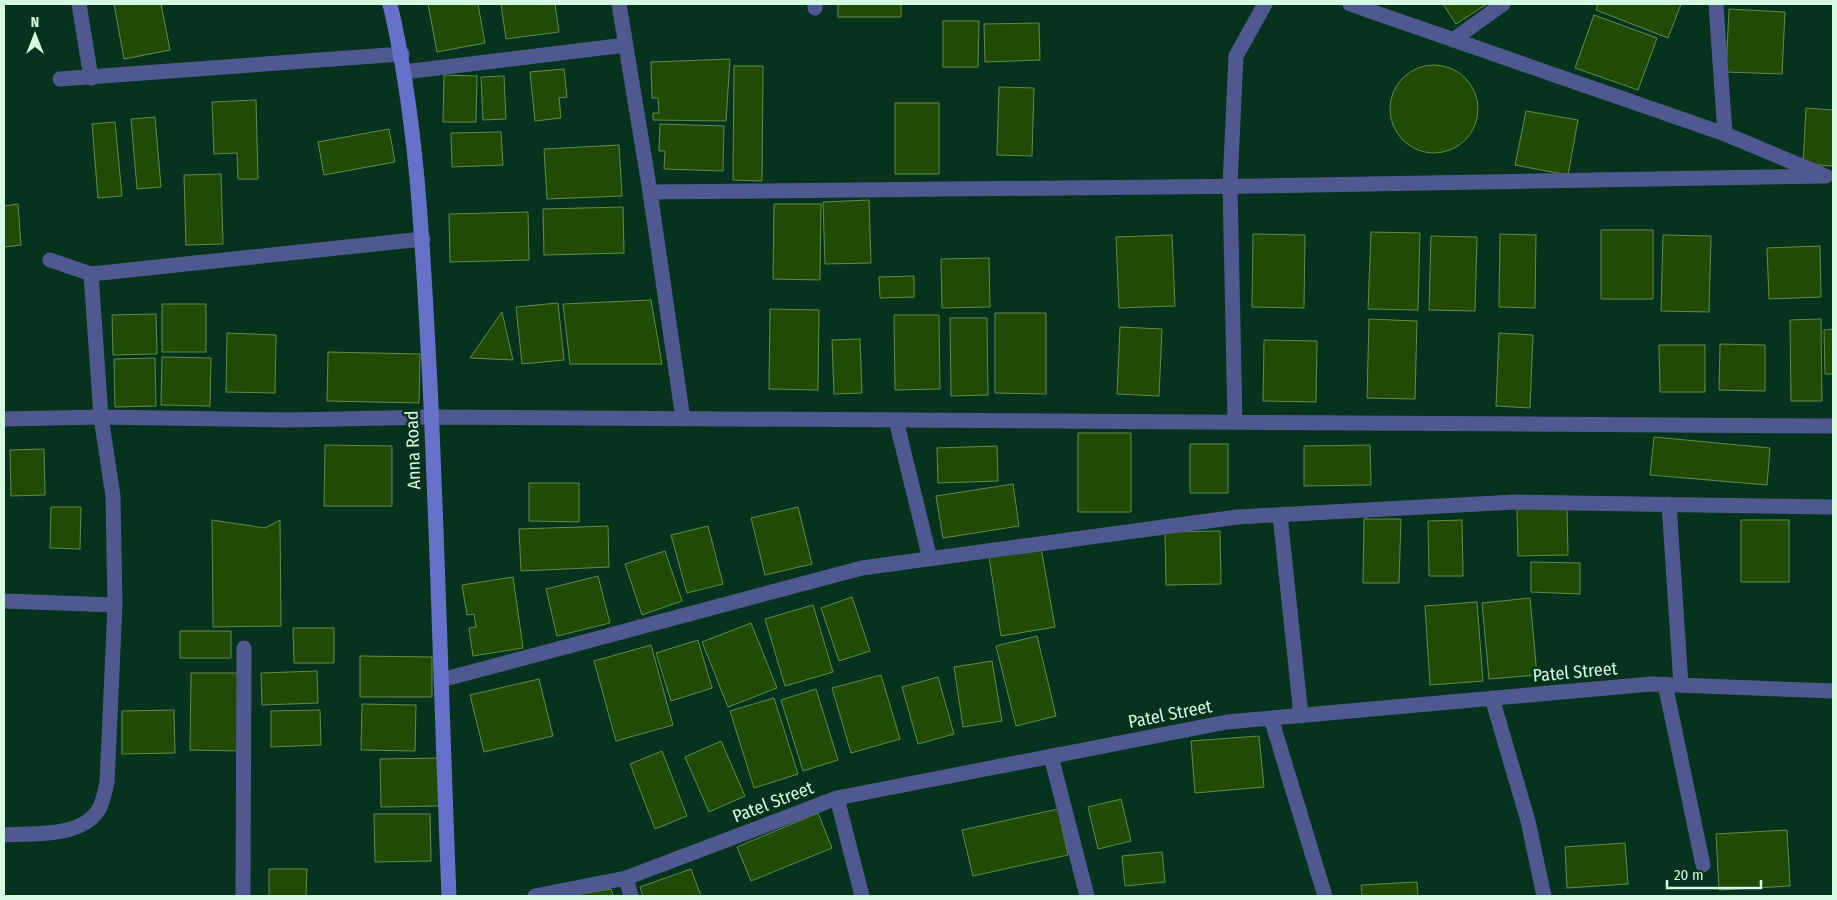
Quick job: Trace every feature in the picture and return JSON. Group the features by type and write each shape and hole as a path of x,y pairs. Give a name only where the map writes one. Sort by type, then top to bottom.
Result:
{"street":[{"path":"79,4 91,78"},
{"name":"Anna Road","path":"390,4 402,54 422,239 431,417 449,896"},
{"path":"619,4 650,192 683,419"},
{"path":"1235,422 1230,185 1236,56 1265,4"},
{"path":"1350,4 1725,134 1830,177"},
{"path":"1453,40 1503,4"},
{"path":"1716,4 1725,134"},
{"path":"404,72 626,46"},
{"path":"60,79 402,54"},
{"path":"650,192 1830,177"},
{"path":"50,260 91,274 422,239"},
{"path":"4,835 68,831 86,823 99,809 107,783 116,605 113,496 101,417 91,274"},
{"path":"4,420 101,417 290,420 431,417 1833,426"},
{"path":"896,420 930,559"},
{"path":"441,680 862,568 1237,517 1516,502 1833,507"},
{"path":"1669,504 1681,685"},
{"path":"1280,515 1301,716"},
{"path":"4,601 116,605"},
{"path":"243,896 244,648"},
{"name":"Patel Street","path":"535,896 626,878 837,798 1226,722 1651,684 1833,691"},
{"path":"1665,684 1703,865"},
{"path":"1492,698 1528,821 1544,896"},
{"path":"1270,718 1325,896"},
{"path":"1051,756 1088,896"},
{"path":"837,798 862,896"},
{"path":"626,878 631,896"}],"building":[{"path":"114,4 161,4 170,50 124,59"},
{"path":"428,4 478,4 485,43 437,52"},
{"path":"501,4 555,4 559,32 506,39"},
{"path":"838,4 901,4 901,17 838,17"},
{"path":"1443,4 1487,4 1456,24"},
{"path":"1598,4 1681,4 1668,38 1596,10"},
{"path":"1729,9 1785,12 1782,74 1726,72"},
{"path":"1594,15 1657,38 1638,90 1575,68"},
{"path":"943,21 979,21 978,67 943,67"},
{"path":"1039,23 1040,60 985,62 984,24"},
{"path":"730,59 726,121 653,120 653,113 659,113 658,98 652,98 651,62"},
{"path":"1434,65 1451,69 1465,78 1474,92 1478,109 1474,126 1465,140 1451,149 1434,153 1417,149 1403,140 1394,126 1390,109 1394,92 1403,78 1417,69"},
{"path":"734,66 763,66 762,181 733,180"},
{"path":"564,69 567,97 559,98 561,118 535,121 530,72"},
{"path":"444,75 477,76 476,122 443,122"},
{"path":"504,76 506,119 483,120 481,77"},
{"path":"999,87 1034,88 1032,156 997,155"},
{"path":"256,100 258,179 238,179 237,153 214,154 212,102"},
{"path":"895,103 939,103 939,174 895,174"},
{"path":"1806,108 1833,110 1833,166 1803,164"},
{"path":"1526,111 1578,120 1568,175 1515,165"},
{"path":"155,117 161,187 137,189 131,119"},
{"path":"115,122 122,196 98,198 92,124"},
{"path":"660,124 724,126 723,171 664,169 665,151 659,151"},
{"path":"389,129 395,162 324,175 318,142"},
{"path":"501,132 503,165 452,167 451,133"},
{"path":"619,145 622,196 547,199 544,149"},
{"path":"221,174 223,244 186,245 184,175"},
{"path":"869,200 871,263 825,264 823,202"},
{"path":"18,204 21,245 4,247 4,206"},
{"path":"774,204 821,204 820,280 773,279"},
{"path":"623,207 624,253 544,255 543,209"},
{"path":"528,212 529,260 450,262 449,214"},
{"path":"1601,230 1653,230 1653,299 1601,299"},
{"path":"1371,232 1420,233 1418,310 1368,309"},
{"path":"1253,234 1305,235 1304,308 1252,307"},
{"path":"1500,234 1536,235 1535,308 1499,307"},
{"path":"1172,235 1175,306 1119,308 1116,237"},
{"path":"1663,235 1711,236 1709,312 1661,311"},
{"path":"1431,236 1477,237 1475,311 1429,310"},
{"path":"1820,246 1821,297 1769,299 1767,248"},
{"path":"989,258 990,307 942,308 941,259"},
{"path":"914,276 914,297 880,298 879,277"},
{"path":"651,300 662,364 570,364 563,304"},
{"path":"558,303 564,360 522,364 516,307"},
{"path":"162,304 206,304 206,352 162,352"},
{"path":"770,309 819,310 818,390 769,389"},
{"path":"502,312 513,360 470,358"},
{"path":"995,313 1046,313 1046,394 995,393"},
{"path":"156,314 157,354 113,355 112,315"},
{"path":"894,315 939,315 940,389 895,390"},
{"path":"950,318 987,318 988,395 951,396"},
{"path":"1369,319 1417,321 1415,399 1367,398"},
{"path":"1821,319 1822,401 1791,401 1790,320"},
{"path":"1120,327 1162,329 1159,396 1117,394"},
{"path":"1833,329 1833,374 1825,374 1824,330"},
{"path":"227,333 276,335 275,393 226,392"},
{"path":"1499,333 1533,335 1530,408 1496,406"},
{"path":"860,339 862,393 834,394 832,340"},
{"path":"1264,340 1317,341 1316,402 1263,401"},
{"path":"1720,344 1765,345 1765,391 1719,390"},
{"path":"1659,345 1705,345 1705,392 1660,392"},
{"path":"328,352 420,354 419,403 327,401"},
{"path":"162,357 211,358 210,406 161,405"},
{"path":"155,358 156,406 115,407 114,359"},
{"path":"1078,433 1131,433 1131,512 1078,512"},
{"path":"1654,437 1770,448 1767,485 1650,475"},
{"path":"1190,444 1228,444 1228,493 1190,493"},
{"path":"325,445 392,446 392,506 324,506"},
{"path":"1370,445 1371,485 1304,486 1304,446"},
{"path":"997,446 998,481 938,483 937,448"},
{"path":"44,449 45,495 11,496 10,450"},
{"path":"529,483 579,483 579,522 529,521"},
{"path":"1013,484 1019,526 943,538 936,496"},
{"path":"51,507 81,507 80,549 50,548"},
{"path":"798,507 812,564 765,575 751,518"},
{"path":"1567,507 1568,555 1518,556 1517,509"},
{"path":"1364,519 1401,519 1399,583 1363,583"},
{"path":"212,520 265,528 280,520 281,626 213,627"},
{"path":"1462,520 1463,576 1429,576 1428,521"},
{"path":"1741,520 1789,520 1789,582 1741,582"},
{"path":"608,526 609,567 521,571 519,529"},
{"path":"708,526 723,584 687,593 671,535"},
{"path":"1220,531 1221,584 1166,585 1165,532"},
{"path":"1041,548 1055,627 1001,636 989,557"},
{"path":"665,551 682,601 642,615 625,564"},
{"path":"1531,562 1580,563 1580,594 1531,592"},
{"path":"598,576 610,623 557,636 546,589"},
{"path":"513,577 523,648 473,656 469,628 476,627 474,614 467,615 462,585"},
{"path":"852,597 870,651 839,661 821,608"},
{"path":"1530,598 1537,675 1489,679 1482,603"},
{"path":"1477,602 1483,681 1430,685 1425,606"},
{"path":"813,605 833,672 785,686 765,619"},
{"path":"751,623 777,688 728,707 702,642"},
{"path":"293,628 334,628 334,663 294,663"},
{"path":"180,631 231,631 231,658 180,658"},
{"path":"1037,636 1056,716 1016,726 996,646"},
{"path":"698,640 712,688 671,701 656,653"},
{"path":"651,645 673,725 616,741 594,661"},
{"path":"360,656 432,657 432,697 360,697"},
{"path":"992,661 1002,721 963,727 954,667"},
{"path":"317,671 318,703 262,705 261,673"},
{"path":"191,673 242,673 241,751 190,750"},
{"path":"881,675 900,739 851,753 832,688"},
{"path":"938,677 954,734 918,744 902,687"},
{"path":"539,679 553,736 484,752 470,695"},
{"path":"816,689 838,760 803,771 781,700"},
{"path":"774,698 798,774 754,788 730,711"},
{"path":"362,704 416,705 415,751 361,750"},
{"path":"174,710 175,753 122,754 122,711"},
{"path":"320,710 321,745 271,747 271,711"},
{"path":"1259,736 1264,787 1195,793 1191,741"},
{"path":"721,741 745,796 709,812 685,757"},
{"path":"662,751 687,816 655,829 630,764"},
{"path":"439,758 440,806 381,807 380,759"},
{"path":"1121,799 1131,841 1098,849 1088,807"},
{"path":"1058,809 1068,855 973,876 962,830"},
{"path":"818,813 832,848 751,881 737,847"},
{"path":"374,814 430,814 431,861 375,862"},
{"path":"1787,830 1790,886 1719,890 1716,834"},
{"path":"1625,843 1628,884 1567,888 1565,847"},
{"path":"1162,852 1165,882 1125,886 1122,856"},
{"path":"269,869 307,869 306,896 269,896"},
{"path":"691,869 701,896 643,896 640,887"},
{"path":"1417,882 1418,896 1362,896 1361,885"},
{"path":"611,889 613,896 569,896"}]}
